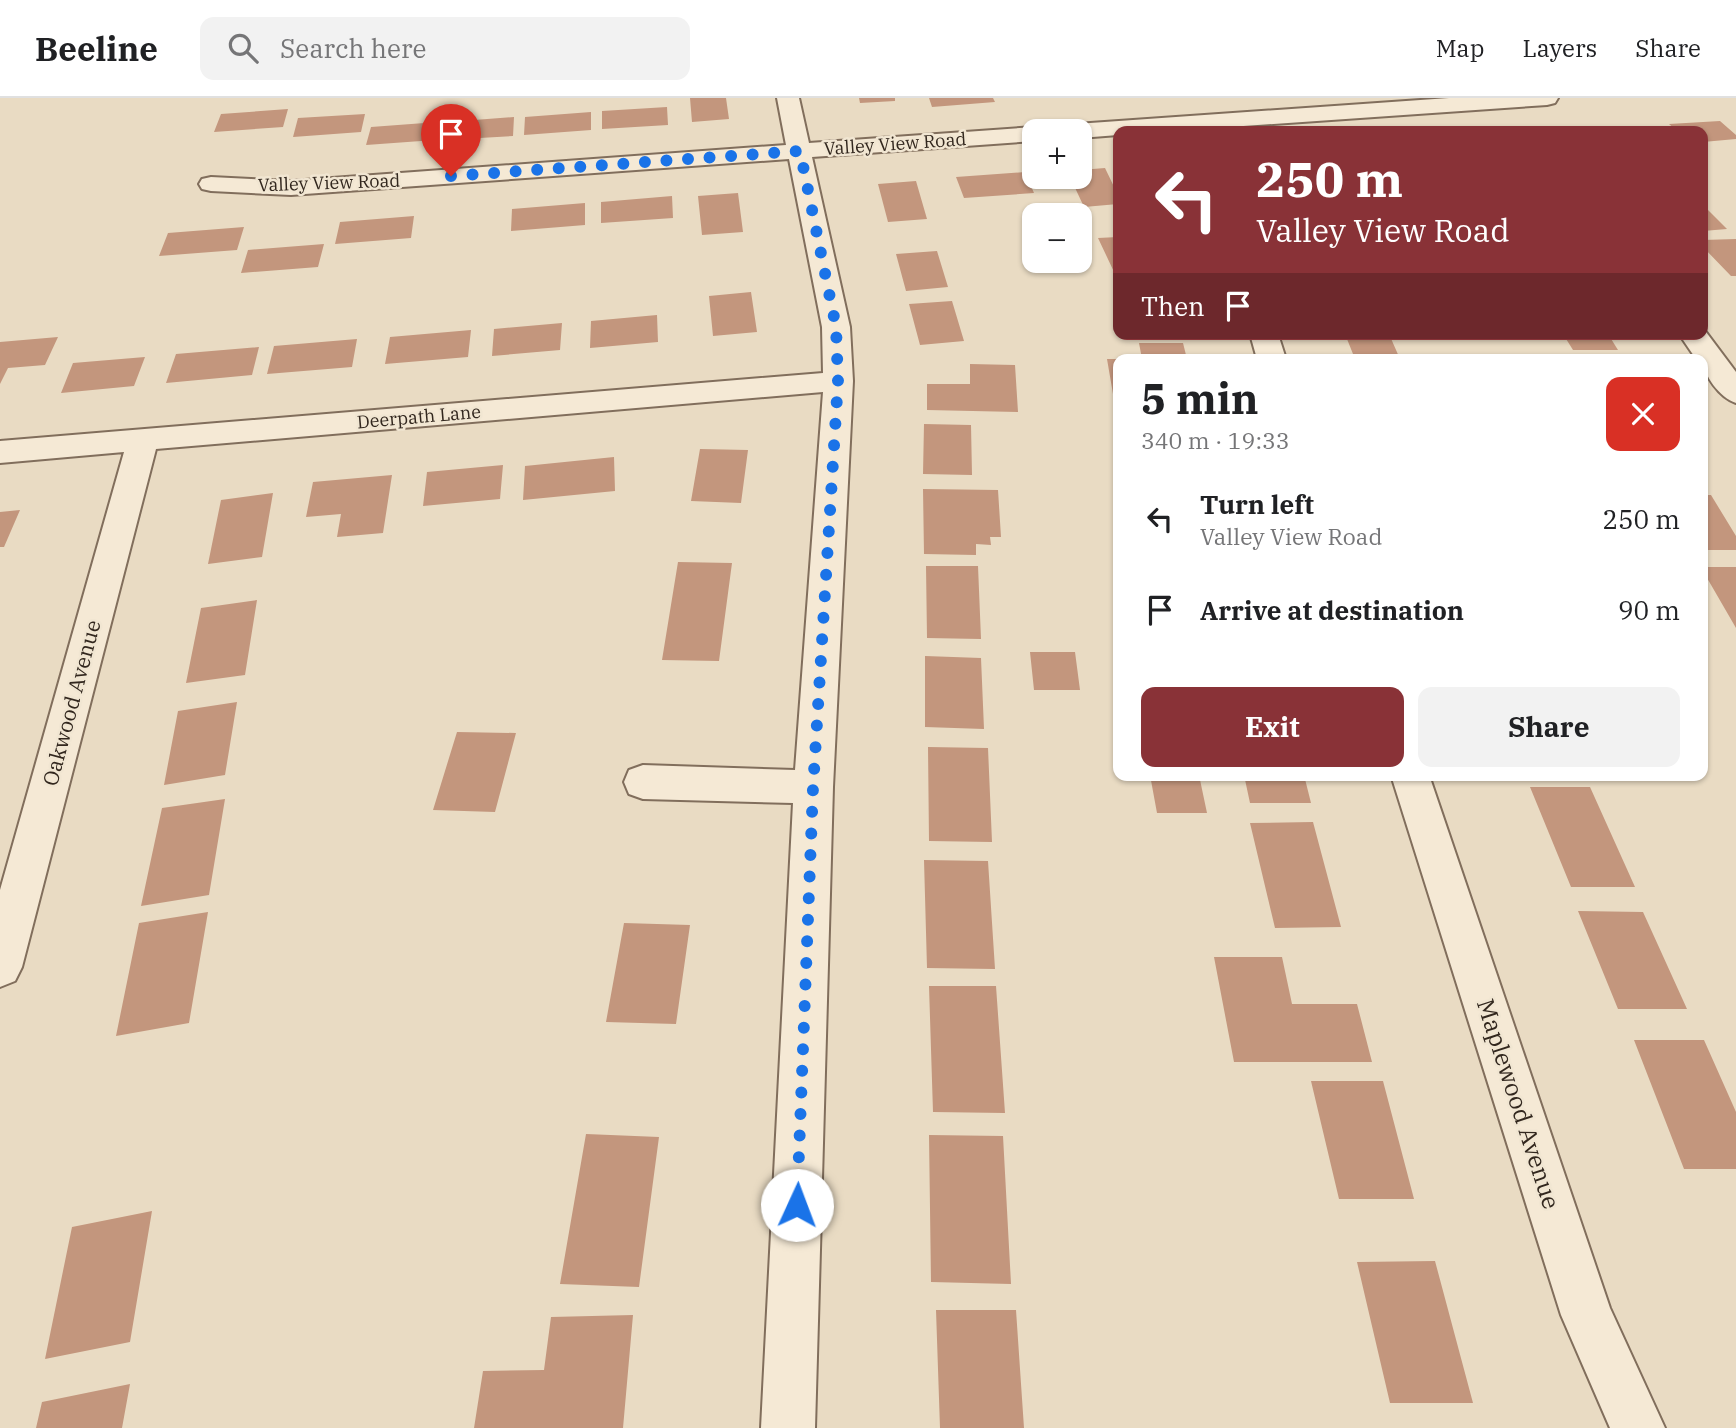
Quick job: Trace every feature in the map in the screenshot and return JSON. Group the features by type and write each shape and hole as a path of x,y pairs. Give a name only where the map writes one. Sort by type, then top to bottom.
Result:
{"street":[{"path":"788,98 836,327 838,381 813,788 788,1428"},
{"path":"1182,126 1487,100 1547,98"},
{"path":"1487,100 1510,124"},
{"path":"1092,130 1113,130"},
{"name":"Valley View Road","path":"211,184 291,188 1022,135"},
{"path":"1708,355 1736,393"},
{"name":"Deerpath Lane","path":"0,452 838,381"},
{"name":"Oakwood Avenue","path":"0,967 143,440"},
{"name":"Maplewood Avenue","path":"1412,781 1587,1315 1638,1428"},
{"path":"643,782 813,788"}],"building":[{"path":"690,98 726,98 729,119 692,122"},
{"path":"859,98 895,98 895,101 860,103"},
{"path":"929,98 993,98 995,102 932,107"},
{"path":"667,107 668,125 602,129 602,111"},
{"path":"288,109 283,127 214,132 221,114"},
{"path":"591,112 591,130 524,135 525,117"},
{"path":"365,114 361,132 293,137 298,118"},
{"path":"514,117 513,136 445,140 448,122"},
{"path":"1720,121 1736,135 1736,139 1708,142 1708,126 1669,124"},
{"path":"438,122 435,140 366,145 371,127"},
{"path":"1105,168 1113,185 1113,204 1092,206 1092,203 1082,203 1076,189 1092,189 1092,169"},
{"path":"1022,172 1022,189 1032,189 1034,193 964,198 956,177"},
{"path":"916,181 927,219 888,222 878,184"},
{"path":"738,193 743,232 702,235 698,196"},
{"path":"672,196 673,218 601,223 601,202"},
{"path":"585,203 585,225 511,231 512,209"},
{"path":"1708,210 1727,229 1708,231"},
{"path":"414,216 411,238 335,244 340,222"},
{"path":"244,227 237,250 159,256 168,233"},
{"path":"1113,237 1113,270 1098,238"},
{"path":"1736,239 1736,276 1731,276 1708,252 1708,240"},
{"path":"324,244 318,267 241,273 248,250"},
{"path":"937,251 948,287 906,291 896,254"},
{"path":"751,292 757,332 713,336 709,296"},
{"path":"952,301 964,341 920,345 909,304"},
{"path":"657,315 658,342 590,348 591,321"},
{"path":"562,323 560,350 492,356 494,329"},
{"path":"471,330 468,357 385,364 390,337"},
{"path":"58,337 45,365 8,368 0,384 0,342"},
{"path":"357,339 352,367 267,374 274,346"},
{"path":"1347,340 1392,340 1398,354 1353,354"},
{"path":"1567,340 1612,340 1618,350 1573,350"},
{"path":"1139,343 1183,343 1186,354 1141,354"},
{"path":"259,347 252,375 166,383 176,354"},
{"path":"145,357 134,386 61,393 73,363"},
{"path":"1107,359 1113,359 1113,394"},
{"path":"970,364 1015,365 1018,412 927,410 927,384 970,384"},
{"path":"924,424 971,425 972,475 923,474"},
{"path":"700,449 748,450 741,503 691,501"},
{"path":"614,457 615,491 523,500 525,466"},
{"path":"503,465 500,499 423,506 427,472"},
{"path":"392,475 383,533 337,537 341,514 306,517 313,482"},
{"path":"923,489 998,490 1001,537 990,537 991,545 976,544 976,555 924,554"},
{"path":"273,493 262,557 208,564 221,500"},
{"path":"1708,495 1711,495 1736,536 1736,550 1708,550"},
{"path":"20,510 4,547 0,547 0,512"},
{"path":"678,562 732,563 719,661 662,660"},
{"path":"926,566 978,566 981,639 927,638"},
{"path":"1708,567 1736,567 1736,628 1708,580"},
{"path":"257,600 245,675 186,683 201,608"},
{"path":"1030,652 1075,652 1080,690 1034,690"},
{"path":"925,656 981,658 984,729 925,727"},
{"path":"237,702 225,775 164,785 178,711"},
{"path":"457,732 516,733 495,812 433,810"},
{"path":"928,747 988,748 992,842 929,841"},
{"path":"1151,781 1200,781 1207,813 1157,813"},
{"path":"1245,781 1306,781 1311,803 1250,803"},
{"path":"1530,787 1590,787 1635,887 1571,887"},
{"path":"225,799 209,895 141,906 162,808"},
{"path":"1313,822 1341,927 1275,928 1250,823"},
{"path":"924,860 988,861 995,969 927,968"},
{"path":"1578,911 1643,912 1687,1009 1618,1009"},
{"path":"208,912 189,1023 116,1036 139,923"},
{"path":"624,923 690,925 676,1024 606,1022"},
{"path":"1214,957 1282,957 1292,1004 1357,1004 1372,1062 1234,1062"},
{"path":"929,986 996,986 1005,1113 933,1112"},
{"path":"1634,1040 1704,1040 1736,1112 1736,1169 1684,1169"},
{"path":"1311,1081 1383,1081 1414,1199 1339,1199"},
{"path":"586,1134 659,1137 639,1287 560,1284"},
{"path":"929,1135 1003,1136 1011,1284 931,1282"},
{"path":"152,1211 130,1342 45,1359 72,1227"},
{"path":"1435,1261 1473,1403 1390,1403 1357,1262"},
{"path":"936,1310 1016,1310 1024,1428 940,1428"},
{"path":"633,1315 623,1428 474,1428 483,1371 544,1370 551,1317"},
{"path":"130,1384 122,1428 36,1428 42,1402"}],"route":[{"path":"451,176 800,151 836,327 838,381 813,788 797,1205"}]}
